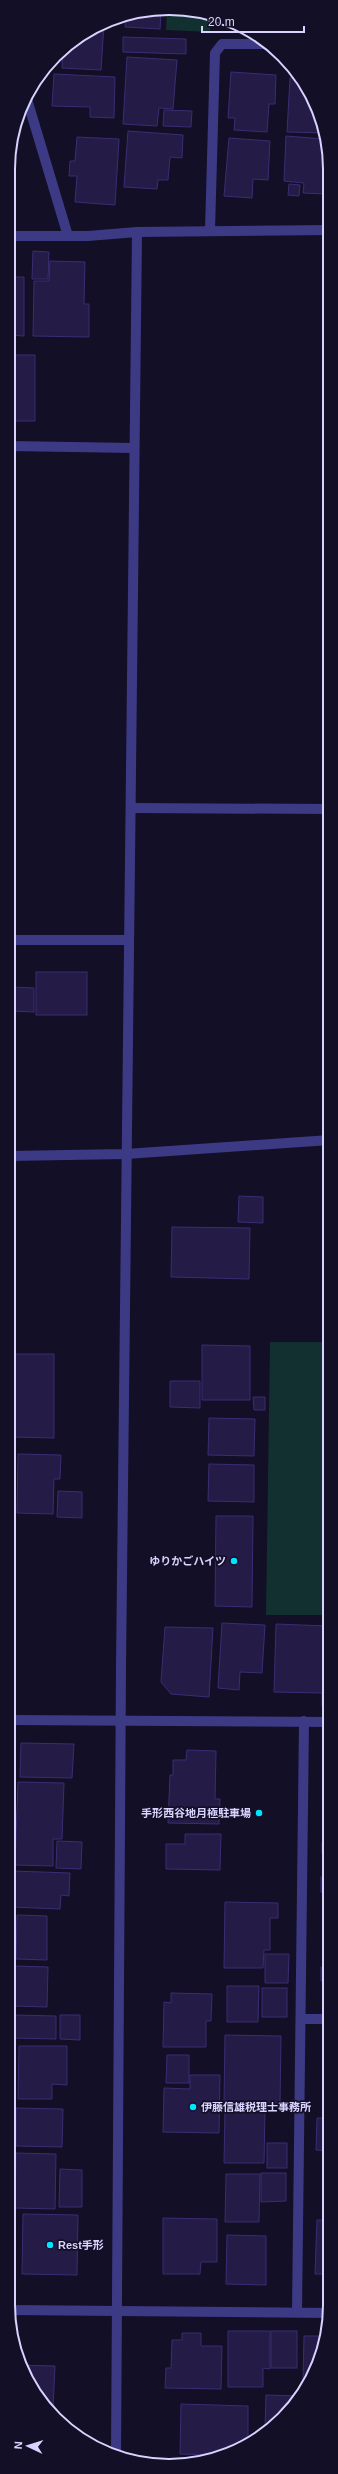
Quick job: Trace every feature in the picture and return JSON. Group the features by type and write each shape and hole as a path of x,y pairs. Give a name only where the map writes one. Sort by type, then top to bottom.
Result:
{"street":[{"path":"210,230 215,52 222,44 259,44"},
{"path":"29,106 68,236"},
{"path":"15,236 68,236 210,230 323,230"},
{"path":"116,2450 128,940 131,808 137,232"},
{"path":"15,446 134,448"},
{"path":"131,808 323,809"},
{"path":"15,940 128,940"},
{"path":"15,1156 126,1154 323,1140"},
{"path":"15,1720 323,1722"},
{"path":"296,2312 302,2019 304,1721"},
{"path":"302,2019 323,2019"},
{"path":"15,2310 323,2312"}],"green space":[{"path":"167,15 189,16 210,20 210,32 166,30"},
{"path":"270,1342 323,1342 323,1615 266,1615"}],"building":[{"path":"161,15 160,29 125,27 125,21"},
{"path":"104,30 101,70 62,68 63,57 67,53 83,41"},
{"path":"123,37 186,39 186,54 123,52"},
{"path":"127,57 177,60 173,109 159,108 157,126 123,124"},
{"path":"231,72 276,75 275,104 269,104 267,132 234,130 235,118 228,118"},
{"path":"54,74 115,77 114,118 90,117 90,107 52,106"},
{"path":"290,78 293,78 307,101 315,119 319,133 287,132"},
{"path":"164,110 192,111 191,127 163,126"},
{"path":"128,131 183,135 182,158 170,157 168,180 158,180 157,189 124,187"},
{"path":"286,136 320,139 323,159 323,194 303,193 304,183 284,181"},
{"path":"77,137 119,139 115,205 75,202 77,176 69,176 70,161 75,161"},
{"path":"229,138 270,141 268,180 253,179 252,198 224,196"},
{"path":"289,184 300,185 299,196 288,195"},
{"path":"33,251 49,252 48,279 32,279"},
{"path":"50,261 85,262 84,304 89,304 89,337 33,336 34,281 49,281"},
{"path":"15,277 24,277 24,336 15,335"},
{"path":"15,355 35,355 35,421 15,421"},
{"path":"36,972 87,972 87,1015 36,1015"},
{"path":"15,987 34,988 34,1012 15,1011"},
{"path":"239,1196 263,1197 263,1223 238,1222"},
{"path":"172,1227 250,1228 249,1279 171,1277"},
{"path":"202,1345 250,1346 250,1400 202,1400"},
{"path":"15,1354 54,1354 54,1438 15,1437"},
{"path":"170,1381 200,1381 200,1408 170,1407"},
{"path":"253,1397 265,1397 265,1410 254,1410"},
{"path":"209,1418 255,1419 254,1456 208,1455"},
{"path":"18,1454 61,1455 60,1479 54,1479 53,1514 17,1513"},
{"path":"209,1464 254,1465 254,1502 208,1501"},
{"path":"58,1491 82,1492 82,1518 57,1517"},
{"name":"ゆりかごハイツ","path":"216,1516 253,1516 252,1607 215,1606"},
{"path":"222,1623 265,1625 262,1673 240,1672 239,1690 218,1688"},
{"path":"276,1624 323,1626 323,1706 322,1693 274,1692"},
{"path":"165,1627 213,1628 209,1697 171,1694 161,1682"},
{"path":"21,1743 74,1744 72,1778 20,1777"},
{"path":"187,1750 216,1751 215,1799 220,1799 219,1824 168,1823 170,1775 173,1775 173,1760 186,1760"},
{"path":"18,1782 64,1783 62,1839 53,1839 53,1866 15,1865"},
{"path":"185,1834 221,1834 220,1870 166,1869 166,1844 185,1844"},
{"path":"57,1841 82,1842 81,1869 56,1868"},
{"path":"15,1871 70,1873 69,1896 61,1895 60,1909 15,1907"},
{"path":"321,1877 323,1877 323,1892 321,1892"},
{"path":"225,1902 278,1903 278,1918 270,1918 270,1950 264,1950 263,1968 224,1968"},
{"path":"17,1915 47,1916 47,1960 16,1959"},
{"path":"265,1954 289,1954 288,1983 265,1983"},
{"path":"15,1966 48,1967 47,2007 15,2006"},
{"path":"321,1967 323,1967 323,1981 321,1981"},
{"path":"227,1986 259,1986 258,2022 227,2022"},
{"path":"262,1988 287,1988 287,2017 262,2017"},
{"path":"171,1993 212,1994 211,2021 206,2021 206,2047 163,2047 164,2002 171,2003"},
{"path":"15,2015 56,2016 56,2039 15,2038"},
{"path":"60,2015 80,2015 80,2040 60,2039"},
{"path":"225,2035 281,2036 280,2103 224,2103"},
{"path":"19,2046 67,2046 67,2085 52,2084 52,2099 18,2099"},
{"path":"167,2055 189,2055 189,2083 166,2083"},
{"path":"190,2075 220,2075 219,2133 163,2132 164,2088 190,2089"},
{"path":"16,2108 63,2109 62,2147 16,2146"},
{"path":"225,2110 265,2110 264,2163 224,2163"},
{"path":"317,2118 323,2118 323,2150 316,2150"},
{"path":"267,2143 287,2143 287,2168 267,2168"},
{"path":"16,2153 56,2154 55,2209 15,2208"},
{"path":"60,2169 82,2170 82,2207 59,2207"},
{"path":"261,2173 286,2173 286,2201 261,2202"},
{"path":"226,2174 260,2174 259,2222 225,2222"},
{"name":"Rest手形","path":"23,2214 78,2215 77,2275 22,2274"},
{"path":"163,2218 217,2219 217,2262 201,2262 200,2274 163,2274"},
{"path":"317,2220 323,2220 323,2274 315,2274"},
{"path":"227,2235 266,2236 266,2285 226,2284"},
{"path":"228,2331 270,2331 270,2369 263,2368 263,2387 228,2387"},
{"path":"271,2331 297,2331 297,2368 271,2368"},
{"path":"182,2333 201,2333 201,2346 222,2346 221,2389 165,2388 166,2368 171,2368 172,2340 182,2340"},
{"path":"304,2336 320,2336 315,2355 303,2380"},
{"path":"28,2365 55,2366 53,2407 41,2391"},
{"path":"266,2395 293,2396 285,2407 265,2425"},
{"path":"181,2404 248,2406 248,2437 219,2451 209,2454 180,2454"}],"place":[{"name":"ゆりかごハイツ","path":"234,1561"},
{"name":"手形西谷地月極駐車場","path":"259,1813"},
{"name":"伊藤信雄税理士事務所","path":"193,2107"},
{"name":"Rest手形","path":"50,2245"}]}
